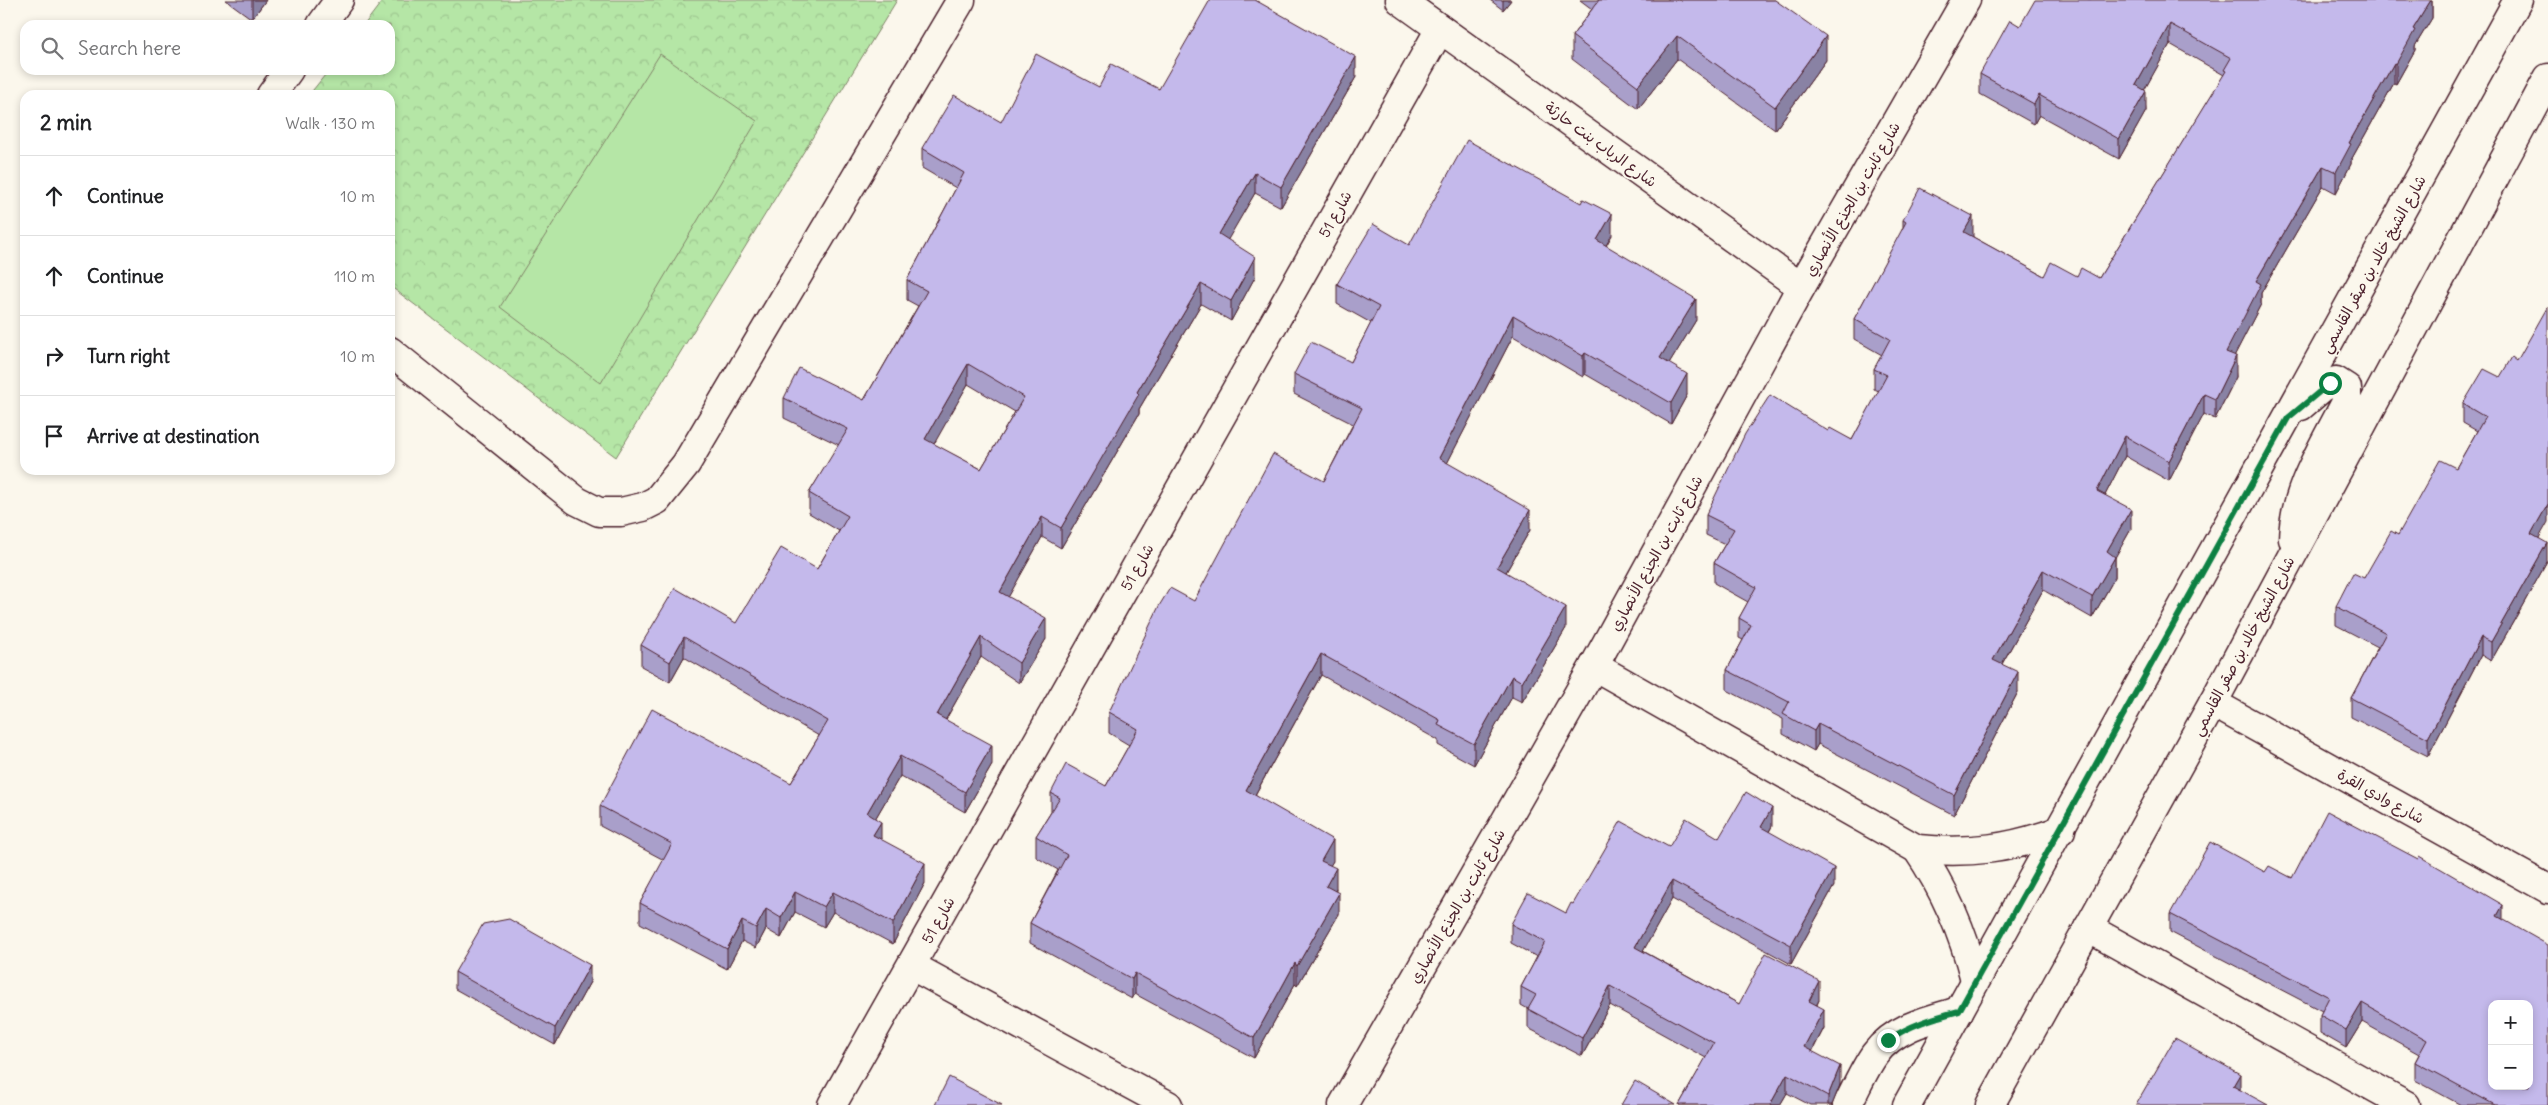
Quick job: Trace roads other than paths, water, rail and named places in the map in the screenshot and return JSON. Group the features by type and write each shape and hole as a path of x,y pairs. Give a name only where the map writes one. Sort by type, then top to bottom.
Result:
{"street":[{"path":"325,20 339,0"},
{"path":"395,355 577,501 599,512 621,512 643,507 658,500 686,464 961,0"},
{"name":"شارع الرباب بنت حارثة","path":"1400,0 1801,287"},
{"name":"شارع ثابت بن الجذع الأنصاري","path":"1343,1105 1594,666 1801,287 1966,0"},
{"name":"شارع الشيخ خالد بن صقر القاسمي","path":"1908,1105 1975,980 2060,830 2518,0"},
{"name":"شارع 51","path":"832,1105 1440,29"},
{"path":"275,90 285,75"},
{"name":"شارع الشيخ خالد بن صقر القاسمي","path":"1990,1105 2213,703 2548,78"},
{"path":"2288,418 2330,383 2336,381 2347,388 2347,400 2304,485 2295,518 2293,553"},
{"path":"1594,666 1917,849 1953,852 1990,850 2026,843 2060,830"},
{"name":"شارع وادي القرة","path":"2213,703 2548,889"},
{"path":"1917,849 1937,879 1954,911 1966,945 1975,980"},
{"path":"2088,928 2406,1105"},
{"path":"912,966 1168,1105"},
{"path":"1847,1105 1875,1054 1888,1040 1905,1029 1924,1021 1959,1011"}]}
